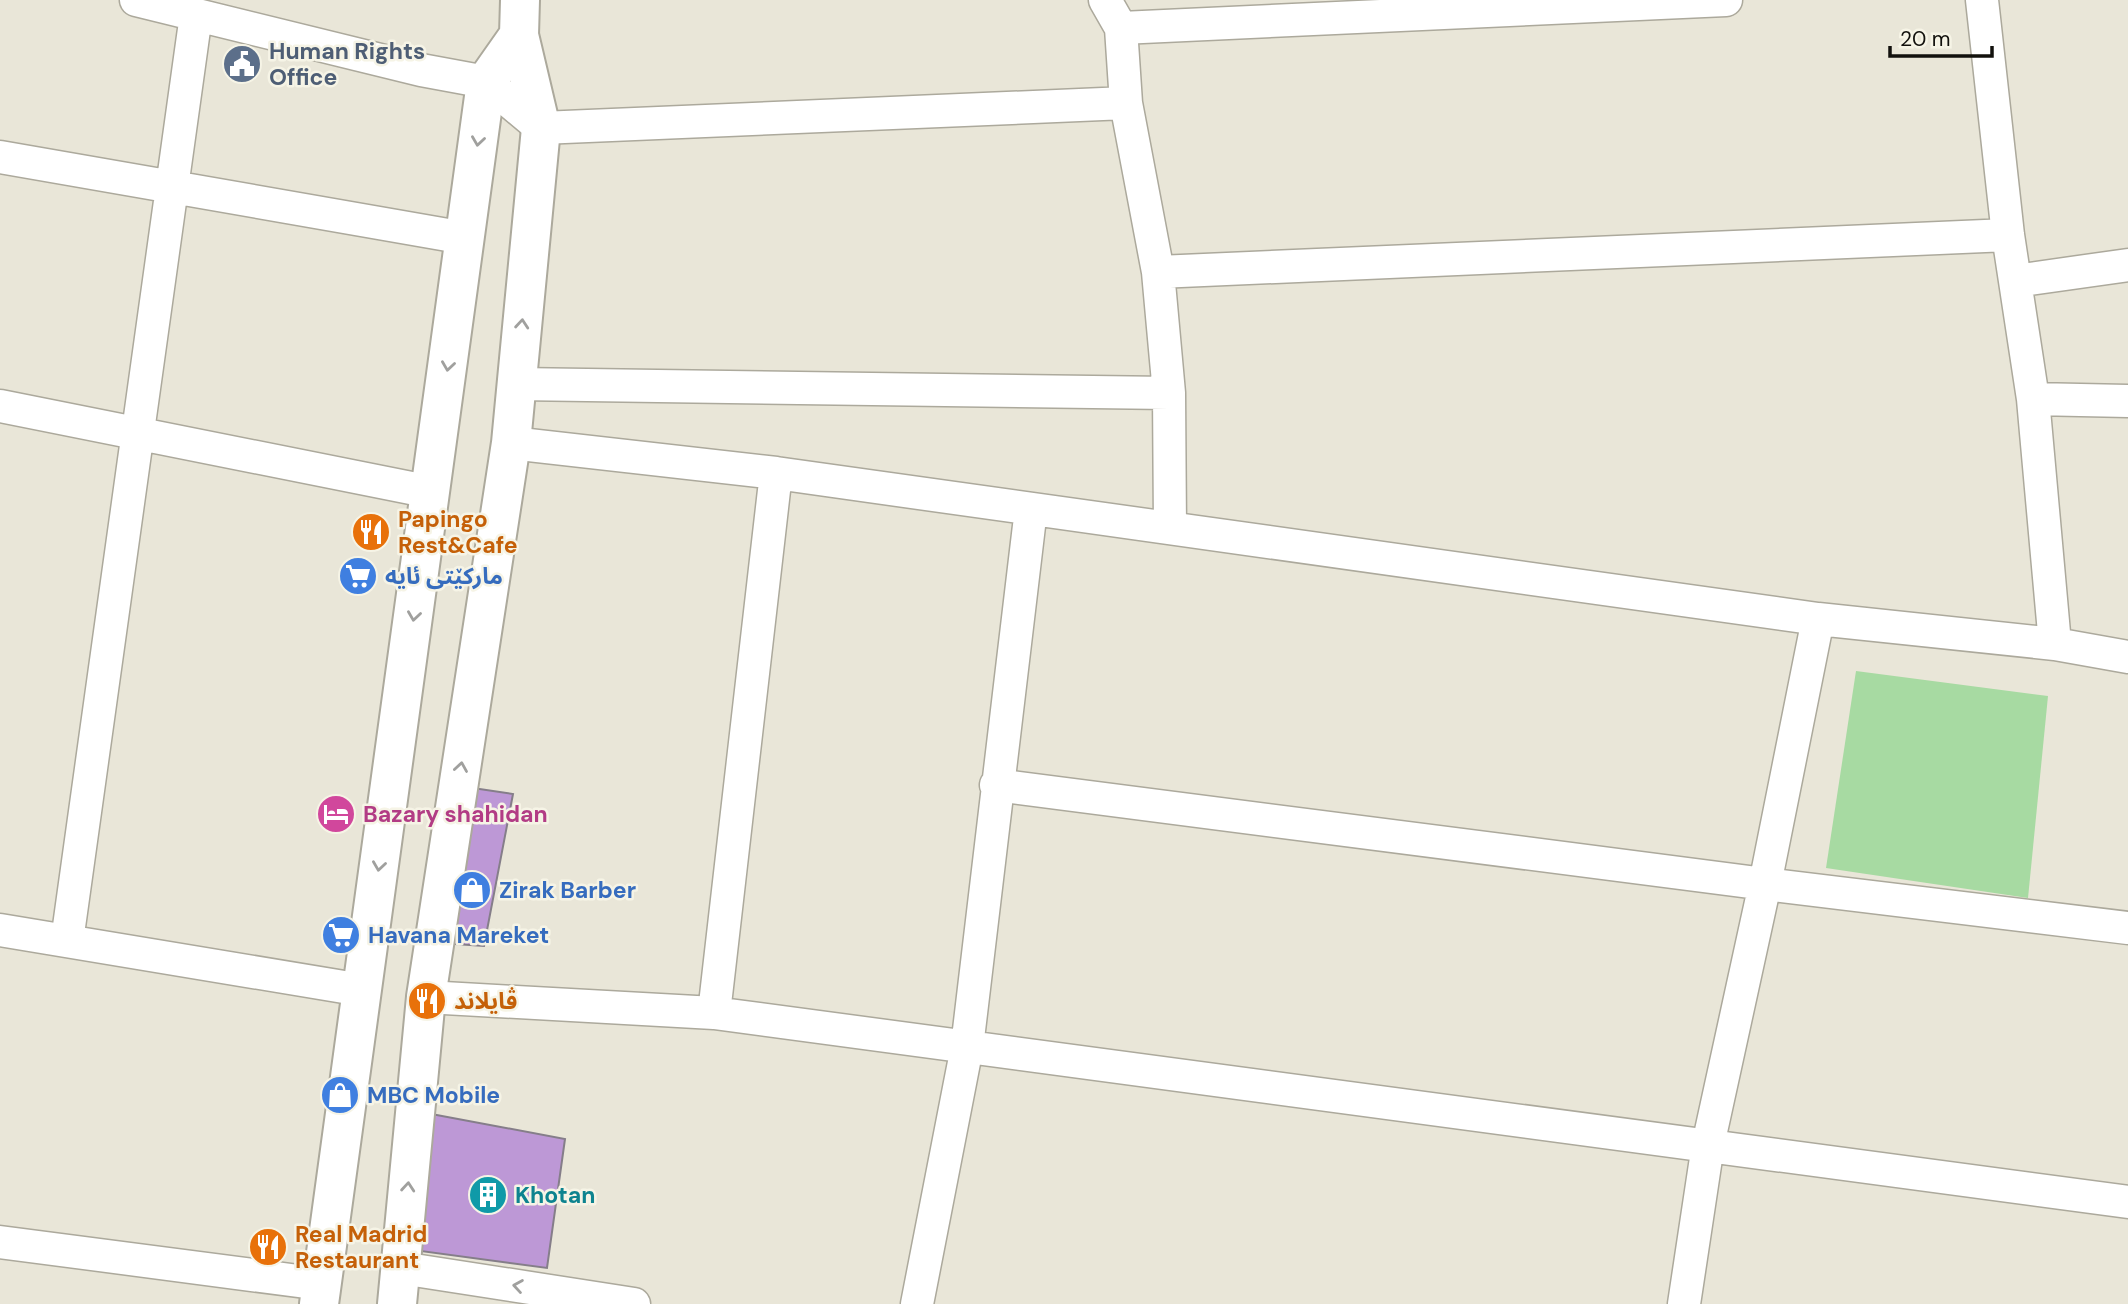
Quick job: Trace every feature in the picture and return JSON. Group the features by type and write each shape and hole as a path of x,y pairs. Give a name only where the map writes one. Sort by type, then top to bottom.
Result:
{"main road":[{"path":"320,1294 486,82 520,17"},
{"path":"399,1286 426,997 511,443 541,128 520,17"}],"street":[{"path":"136,0 196,15 253,14 421,70 486,82 541,128 1126,103"},
{"path":"1105,0 1121,27 1126,103 1158,272 1169,393 1170,528"},
{"path":"1121,27 1353,8 1726,0"},
{"path":"1982,0 2008,235 2033,399 2055,644"},
{"path":"67,942 196,15"},
{"path":"0,157 465,238"},
{"path":"1158,272 2008,235"},
{"path":"2015,281 2128,265"},
{"path":"516,384 1169,393"},
{"path":"2033,399 2128,401"},
{"path":"0,406 431,492"},
{"path":"511,443 776,473 1818,619 2055,644 2128,657"},
{"path":"714,1013 776,473"},
{"path":"917,1304 967,1047 996,785 1031,509"},
{"path":"1684,1304 1708,1145 1765,884 1818,619"},
{"path":"996,785 2128,928"},
{"path":"0,930 362,990"},
{"path":"426,997 714,1013 2128,1202"},
{"path":"0,1242 320,1294"},
{"path":"399,1286 634,1304"}],"green space":[{"path":"1856,671 2048,696 2028,898 1826,868"}],"building":[{"name":"Zirak Barber","path":"466,787 513,794 484,946 441,943"},
{"name":"Khotan","path":"426,1113 565,1139 547,1268 413,1250"}],"place":[{"name":"Human Rights Office","path":"242,64"},
{"name":"Papingo Rest&Cafe","path":"371,532"},
{"name":"مارکێتی ئایە","path":"358,576"},
{"name":"Bazary shahidan","path":"336,814"},
{"name":"Zirak Barber","path":"472,890"},
{"name":"Havana Mareket","path":"341,935"},
{"name":"ڤایلاند","path":"427,1001"},
{"name":"MBC Mobile","path":"340,1095"},
{"name":"Khotan","path":"488,1195"},
{"name":"Real Madrid Restaurant","path":"268,1247"}]}
